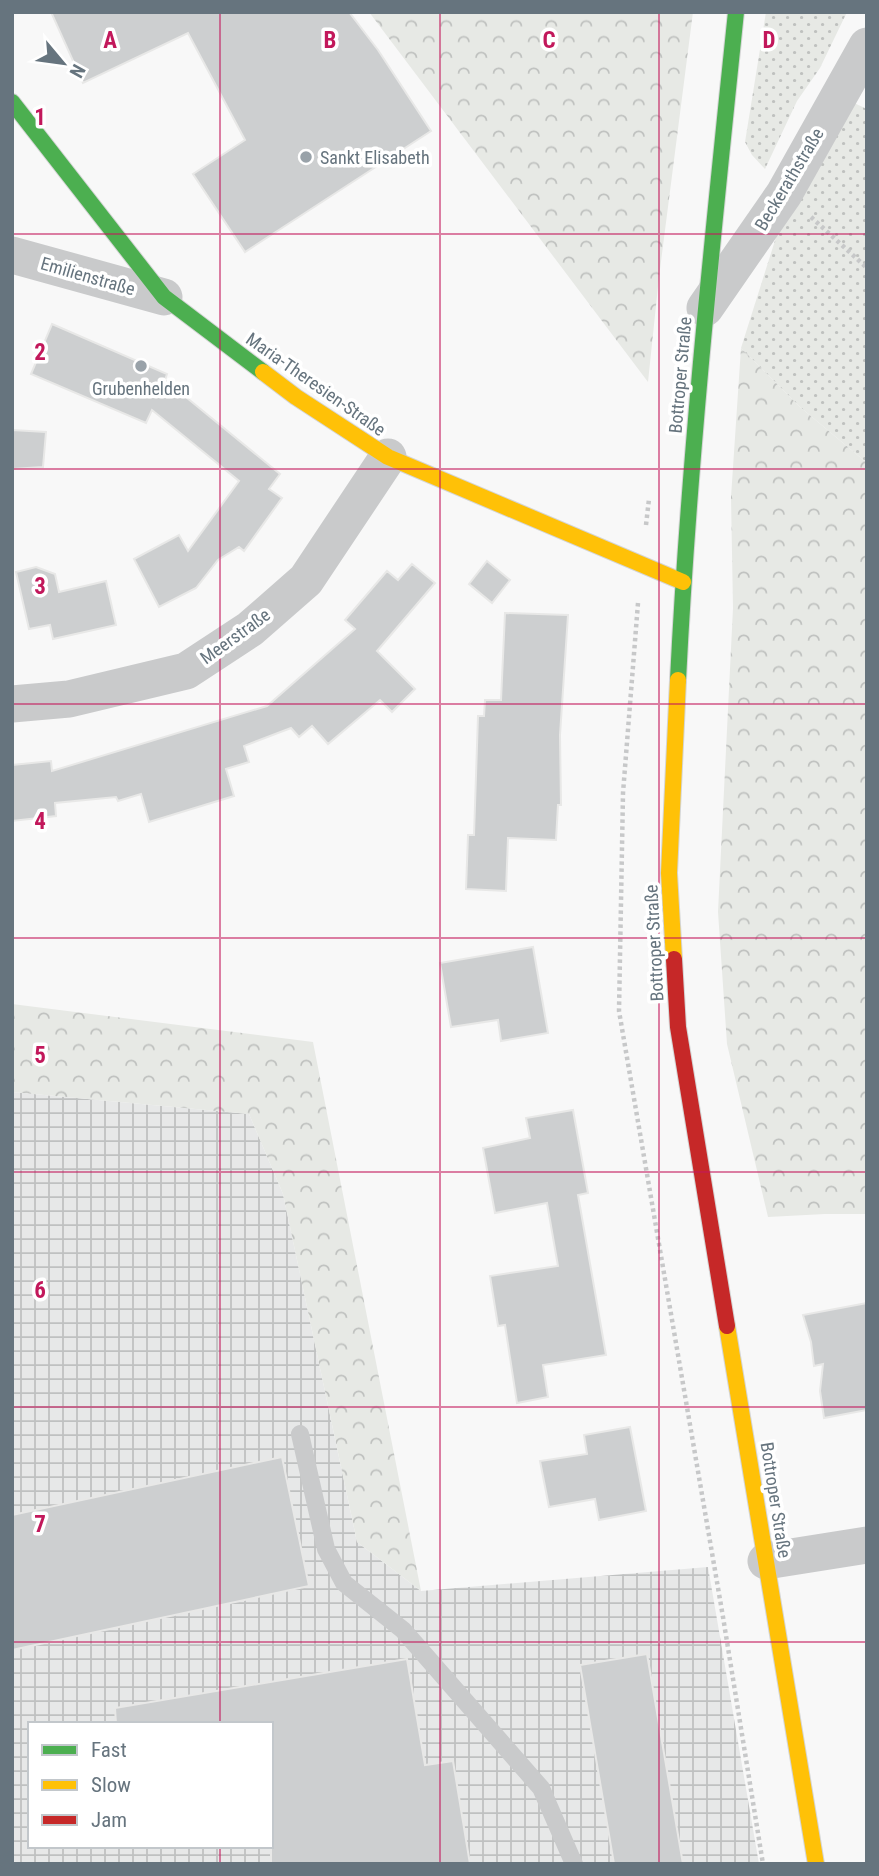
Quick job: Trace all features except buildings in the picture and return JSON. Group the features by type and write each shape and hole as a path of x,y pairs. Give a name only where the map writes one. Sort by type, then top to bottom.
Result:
{"main road":[{"name":"Bottroper Straße","path":"736,12 705,308 683,583 669,873 678,1027 816,1864"},
{"name":"Maria-Theresien-Straße","path":"12,102 164,297 296,397 388,457 683,583"}],"street":[{"name":"Beckerathstraße","path":"705,308 784,194 867,46"},
{"name":"Emilienstraße","path":"12,255 164,297"},
{"name":"Meerstraße","path":"12,704 69,699 186,671 229,643 250,629 306,580 388,457"},
{"path":"766,1561 867,1545"}],"lane":[{"path":"300,1434 326,1549 344,1583 402,1630 541,1788 575,1864"}],"path":[{"path":"784,194 867,268"}],"shaded area":[{"path":"12,1092 249,1114 283,1194 357,1542 421,1591 708,1567 759,1864 12,1864"}],"green space":[{"path":"369,12 693,12 648,382"},
{"path":"766,12 847,12 820,68 797,101 765,169 752,155 745,142"},
{"path":"854,103 867,109 867,463 800,407 741,348 778,231"},
{"path":"741,348 800,407 867,463 867,1214 768,1217 727,1044 718,912 733,608 731,497"},
{"path":"12,1004 313,1042 421,1591 357,1542 283,1194 249,1114 12,1092"}],"traffic: fast":[{"path":"678,680 695,429 736,12"},
{"path":"12,102 164,297 263,372"}],"traffic: slow":[{"path":"263,372 296,397 388,457 683,582"},
{"path":"674,959 669,873 678,680"},
{"path":"727,1326 816,1864"}],"traffic: jam":[{"path":"674,959 678,1027 727,1326"}],"place":[{"name":"Sankt Elisabeth","path":"306,157"},
{"name":"Grubenhelden","path":"141,366"}]}
